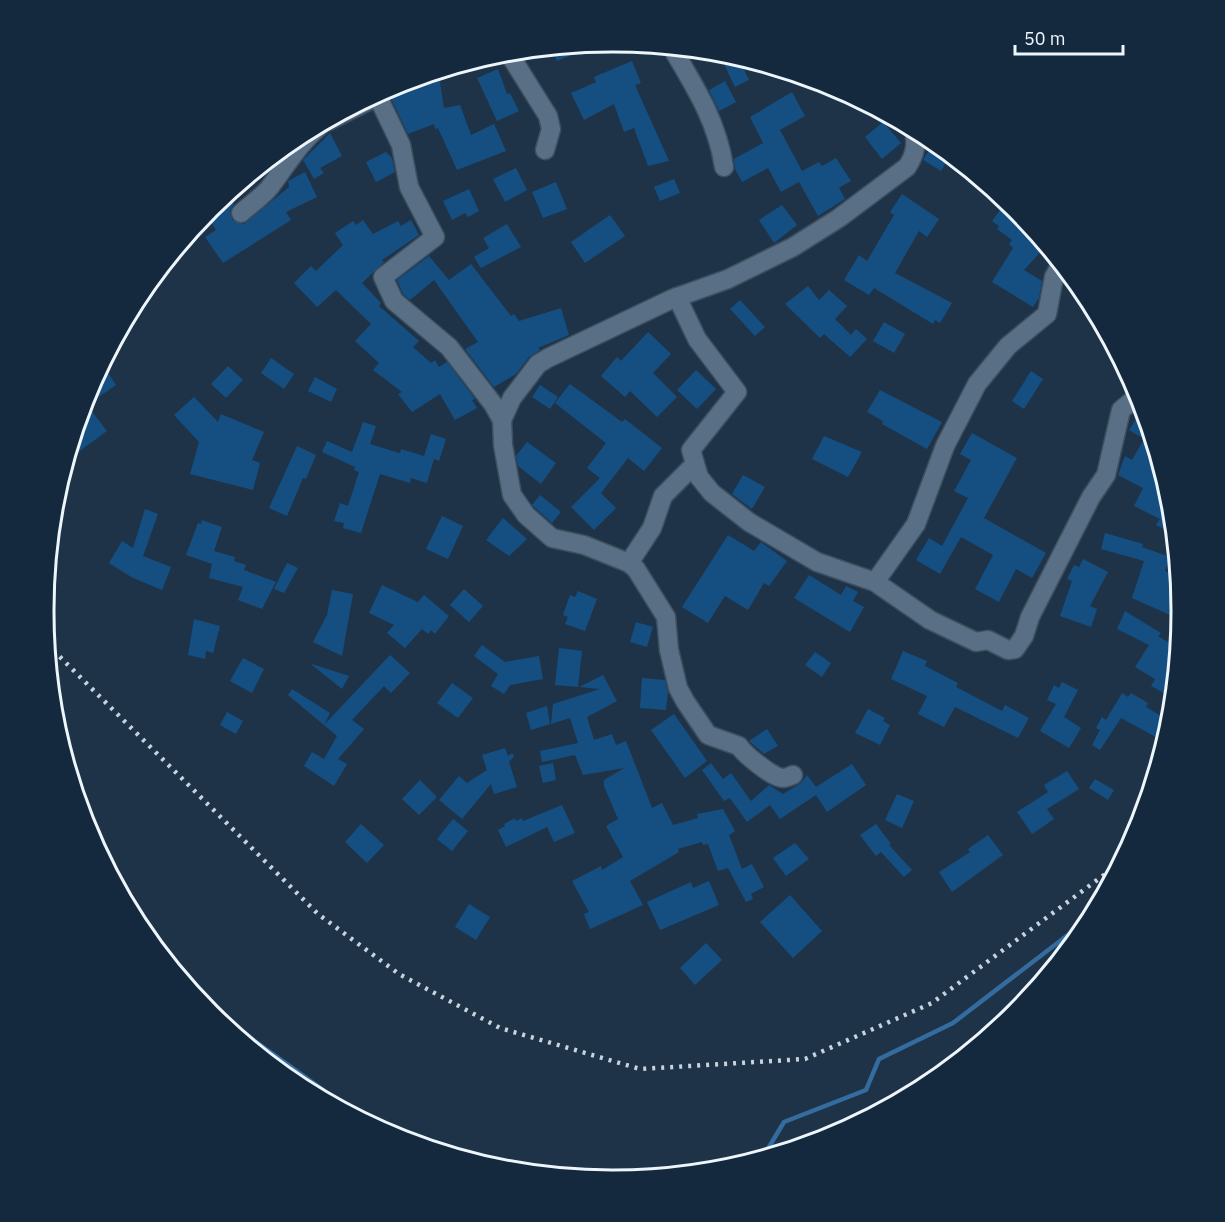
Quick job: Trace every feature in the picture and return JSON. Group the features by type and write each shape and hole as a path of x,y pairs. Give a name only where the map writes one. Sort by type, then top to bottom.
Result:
{"street":[{"path":"677,56 693,81 720,139 724,167"},
{"path":"514,61 548,116 551,129 546,150"},
{"path":"382,103 401,145 409,187 435,237 383,277 394,301 449,347 493,404 502,420"},
{"path":"793,775 782,778 768,772 761,764 743,753 739,746 708,735 700,727 678,688 669,650 666,617 629,562 584,545 552,538 526,515 512,495 503,446 502,420 512,398 538,364 677,297 728,279 793,247 839,218 907,167 914,156 916,142"},
{"path":"241,213 269,189 290,156"},
{"path":"875,582 916,524 945,446 977,384 1008,346 1047,314 1056,272"},
{"path":"677,297 697,339 737,392 691,450 699,477 711,493 749,522 817,562 875,582 930,621 976,642 988,640 1008,650 1015,649 1091,497 1106,475 1121,410 1130,402"},
{"path":"493,404 512,398"},
{"path":"629,562 652,528 663,496 695,464"}],"building":[{"path":"573,54 557,61 555,56"},
{"path":"632,61 641,83 635,85 669,161 648,166 634,128 624,132 614,104 584,120 571,93 596,82 594,77"},
{"path":"724,64 744,69 749,80 735,87"},
{"path":"498,69 507,94 510,93 519,111 497,121 477,78"},
{"path":"440,80 444,108 460,105 471,135 494,124 506,151 457,170 434,124 408,134 391,99"},
{"path":"725,81 736,102 719,111 709,90"},
{"path":"792,92 805,116 780,130 802,171 819,162 822,166 836,158 851,181 839,188 845,199 818,216 799,182 781,192 768,168 742,182 735,169 734,159 763,143 750,117"},
{"path":"883,122 901,143 882,159 865,137"},
{"path":"330,133 342,156 320,168 324,173 314,179 303,160"},
{"path":"929,151 946,163 941,171 923,160"},
{"path":"386,152 392,158 395,172 376,182 366,162"},
{"path":"516,168 527,190 505,202 493,179"},
{"path":"305,172 317,197 286,212 291,220 223,263 205,237 216,230 212,223 233,202 234,204 230,210 232,220 244,224 289,187 288,181"},
{"path":"674,179 680,193 660,201 654,187"},
{"path":"556,182 567,209 543,218 532,192"},
{"path":"469,189 479,211 468,217 465,213 452,220 443,201"},
{"path":"902,194 939,219 927,237 919,231 895,273 952,303 940,323 935,320 933,324 874,288 869,295 844,280 859,255 867,261 894,215 890,212"},
{"path":"782,205 797,225 774,243 759,220"},
{"path":"1000,210 1040,252 1024,270 1042,281 1039,298 1033,307 992,282 1013,248 1009,244 1012,240 997,229 999,226 992,221"},
{"path":"610,215 625,236 585,263 571,242"},
{"path":"363,220 373,234 398,221 401,226 411,220 419,235 382,260 384,262 362,283 381,303 379,306 419,341 413,347 431,363 435,360 439,367 447,362 475,399 472,400 477,408 455,420 440,394 412,412 398,394 402,392 373,370 379,363 355,341 371,324 336,290 317,307 294,283 311,266 316,271 343,245 335,233 353,221 356,225"},
{"path":"507,224 521,247 481,268 474,257 489,248 483,238"},
{"path":"429,256 449,280 471,264 511,316 514,314 519,321 561,308 569,335 538,348 540,350 529,357 516,374 494,387 465,349 478,342 434,280 410,300 403,294 397,280"},
{"path":"808,286 819,300 829,290 847,306 835,319 851,335 856,329 867,339 850,357 824,334 820,338 785,304"},
{"path":"740,300 765,327 755,336 730,309"},
{"path":"884,322 905,334 894,353 873,341"},
{"path":"648,332 671,354 653,373 677,397 657,417 630,391 625,397 601,376 617,357 621,361"},
{"path":"271,358 294,374 284,389 261,373"},
{"path":"228,366 243,380 226,398 211,384"},
{"path":"696,370 716,389 697,409 677,390"},
{"path":"1031,371 1043,379 1024,409 1012,401"},
{"path":"108,373 116,385 96,398"},
{"path":"315,377 337,389 331,402 308,391"},
{"path":"570,384 622,422 625,419 662,448 644,471 628,458 601,493 616,508 594,530 571,507 600,478 587,468 606,443 555,403"},
{"path":"540,385 558,397 550,409 532,397"},
{"path":"880,390 942,422 927,449 882,424 883,421 867,412"},
{"path":"194,397 218,422 221,414 264,432 252,460 260,463 253,490 190,474 199,442 174,415"},
{"path":"92,411 107,431 77,453"},
{"path":"1136,419 1143,439 1129,430"},
{"path":"363,422 376,426 370,444 400,453 401,449 424,456 431,434 446,439 439,461 434,459 427,483 411,478 410,483 380,474 361,533 343,528 344,523 334,521 340,503 348,506 359,472 354,470 355,467 322,452 327,441 352,452"},
{"path":"972,433 1017,458 984,518 1046,553 1032,578 1016,569 999,602 975,589 993,555 961,537 940,574 916,560 929,538 942,546 968,498 954,491 971,460 960,454"},
{"path":"824,436 862,452 848,477 812,459"},
{"path":"1144,440 1152,466 1165,529 1156,525 1160,519 1134,506 1143,488 1118,475 1125,456 1132,460"},
{"path":"527,442 556,463 541,484 518,466 516,456"},
{"path":"297,446 316,455 306,479 303,478 287,516 269,508"},
{"path":"743,475 765,487 752,509 732,494"},
{"path":"540,495 561,512 552,523 532,505"},
{"path":"145,509 158,514 143,556 171,567 162,590 133,578 109,563 122,541 133,548"},
{"path":"442,516 463,526 448,559 426,549"},
{"path":"503,518 527,539 509,556 486,540"},
{"path":"202,520 222,527 214,551 235,557 234,561 246,565 244,570 276,582 262,609 238,600 243,587 209,578 212,564 186,555 198,523 201,524"},
{"path":"1105,533 1143,544 1142,547 1168,556 1165,571 1170,573 1171,615 1132,598 1144,561 1101,549"},
{"path":"728,535 754,551 761,542 787,561 769,586 764,583 748,610 725,596 708,623 682,607"},
{"path":"1083,559 1108,572 1090,606 1097,609 1091,627 1060,616 1072,581 1067,579 1074,565 1079,567"},
{"path":"287,563 298,568 284,593 274,589"},
{"path":"809,575 841,595 846,586 858,592 853,601 864,607 850,632 794,598"},
{"path":"382,585 418,602 424,595 449,616 435,634 431,630 428,634 422,629 405,648 387,633 394,625 369,613"},
{"path":"464,589 483,606 469,622 450,605"},
{"path":"332,590 353,594 342,656 313,642 327,615"},
{"path":"578,591 597,599 585,631 565,624 568,617 563,615 570,595 575,597"},
{"path":"1125,611 1161,633 1158,636 1170,643 1164,693 1151,686 1155,679 1135,667 1149,645 1117,629"},
{"path":"194,619 220,626 213,653 206,651 205,659 188,655"},
{"path":"636,622 653,627 647,647 630,642"},
{"path":"482,645 505,662 539,656 543,679 510,685 504,694 491,686 498,674 474,656"},
{"path":"559,648 582,651 578,687 555,685"},
{"path":"903,651 927,661 925,666 958,683 956,687 1002,711 1005,705 1029,718 1018,738 955,707 944,727 918,714 927,696 891,679"},
{"path":"815,652 831,663 822,677 805,665"},
{"path":"390,655 410,673 391,693 384,686 352,720 364,729 338,759 347,764 334,786 304,766 312,752 324,759 337,736 324,725"},
{"path":"243,658 264,669 252,693 230,681"},
{"path":"312,665 349,676 342,689"},
{"path":"603,675 617,701 587,717 594,740 612,734 616,745 626,741 652,808 662,803 673,825 698,818 697,814 723,809 735,831 729,835 742,869 752,864 764,887 751,894 753,899 746,902 728,868 718,871 708,844 703,845 702,842 678,849 679,852 630,881 643,905 590,929 584,914 589,912 572,881 601,866 602,870 623,857 606,826 618,819 604,786 604,780 624,768 583,775 575,755 542,762 540,751 578,743 570,718 551,724 553,704 600,689 579,687"},
{"path":"642,678 665,680 668,692 666,710 640,708"},
{"path":"1062,682 1078,690 1064,717 1081,728 1069,748 1040,731 1056,704 1047,700 1054,685 1059,688"},
{"path":"452,683 473,698 458,718 437,703"},
{"path":"292,689 330,713 324,725 288,695"},
{"path":"1122,693 1128,697 1131,693 1148,703 1146,707 1161,716 1156,737 1121,718 1100,750 1092,745 1100,730 1096,728 1102,717 1106,720"},
{"path":"547,706 550,724 531,730 526,713"},
{"path":"868,709 885,718 883,721 890,725 880,745 855,733"},
{"path":"227,712 243,721 236,734 220,725"},
{"path":"674,714 707,761 685,778 651,730"},
{"path":"767,729 778,746 764,754 749,741"},
{"path":"505,748 508,756 512,753 514,756 509,762 517,787 494,794 491,784 462,819 439,800 459,776 467,783 487,770 482,755"},
{"path":"553,763 556,780 543,783 539,766"},
{"path":"711,763 723,779 731,773 751,801 769,785 783,794 801,783 807,775 816,787 852,764 866,785 827,812 816,795 780,819 770,805 747,822 730,798 724,801 702,770"},
{"path":"1067,771 1079,789 1047,809 1054,819 1032,834 1017,812 1048,792 1044,785"},
{"path":"1095,779 1114,790 1108,800 1089,788"},
{"path":"420,780 437,797 419,815 402,799"},
{"path":"897,794 914,801 902,828 885,820"},
{"path":"562,805 575,833 554,842 547,827 506,847 498,830 505,826 504,824 515,818 516,821 522,818 523,821"},
{"path":"453,819 468,831 452,851 437,839"},
{"path":"361,824 384,845 367,863 345,842"},
{"path":"876,824 891,844 889,845 912,870 904,877 881,852 876,856 860,835"},
{"path":"988,835 1003,855 952,892 939,872 970,852 968,849"},
{"path":"795,843 809,859 786,876 773,858"},
{"path":"709,881 719,905 660,930 647,902 691,882 693,888"},
{"path":"790,895 822,931 793,958 760,922"},
{"path":"469,904 490,917 476,940 455,927"},
{"path":"706,943 722,960 695,985 680,968"}],"waterway":[{"path":"769,1146 784,1122 866,1090 879,1059 953,1023 1066,936"},
{"path":"281,1060 305,1077"}],"railway":[{"path":"55,652 318,914 399,974 500,1028 640,1069 805,1059 932,1003 1104,875"}]}
